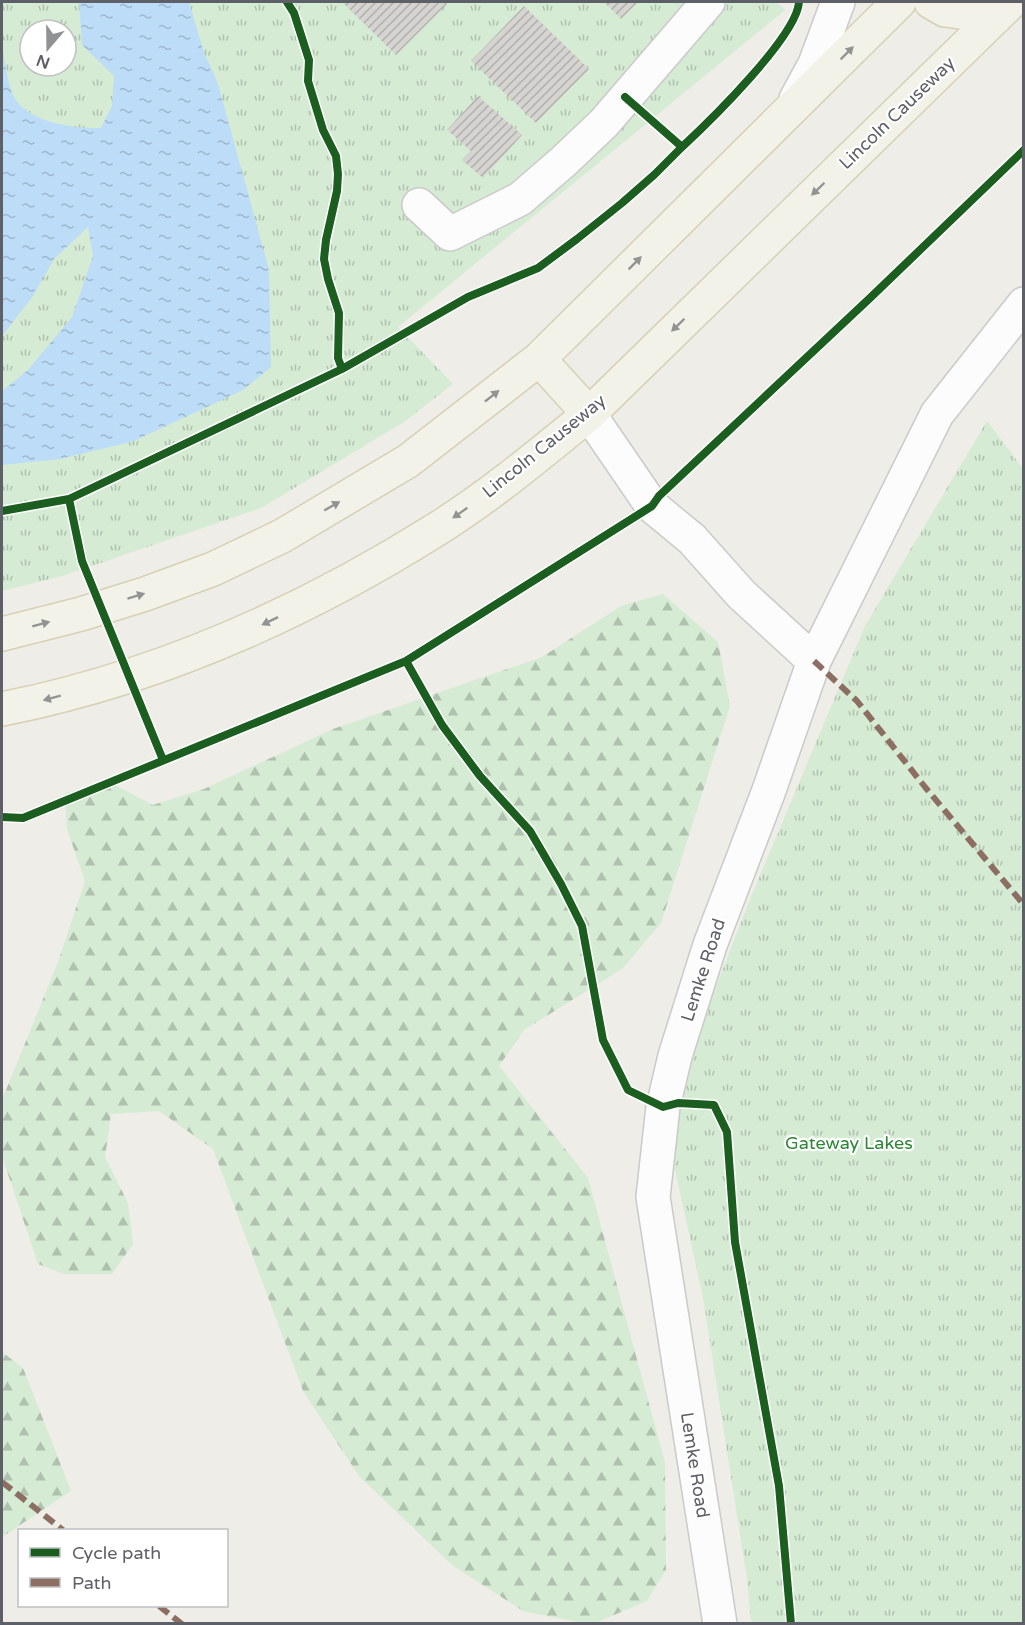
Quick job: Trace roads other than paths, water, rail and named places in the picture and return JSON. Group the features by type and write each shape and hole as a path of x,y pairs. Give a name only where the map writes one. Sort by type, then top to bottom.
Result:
{"main road":[{"path":"2,634 81,614 213,569 282,536 408,461 539,359 898,2"},
{"path":"931,2 945,10 1003,9"},
{"name":"Lincoln Causeway","path":"2,709 102,684 157,667 231,639 322,595 438,529 526,466 589,414 1003,9"},
{"path":"539,359 589,414"}],"street":[{"path":"419,205 450,234 520,199 604,123 708,2"},
{"path":"791,109 815,64 838,2"},
{"path":"589,414 652,506 692,539 741,594 814,661 937,414 1023,303"},
{"name":"Lemke Road","path":"720,1623 653,1197 663,1107 675,1056 710,945 768,793 814,661"}],"water":[{"path":"79,2 189,2 203,50 218,84 269,270 271,367 243,390 134,441 60,459 2,465 2,391 28,370 72,317 93,256 88,227 54,259 33,296 2,336 2,39 10,87 15,99 22,107 54,123 101,128 112,106 114,76 82,45"}],"park label":[{"name":"Gateway Lakes","path":"849,1143"}]}
